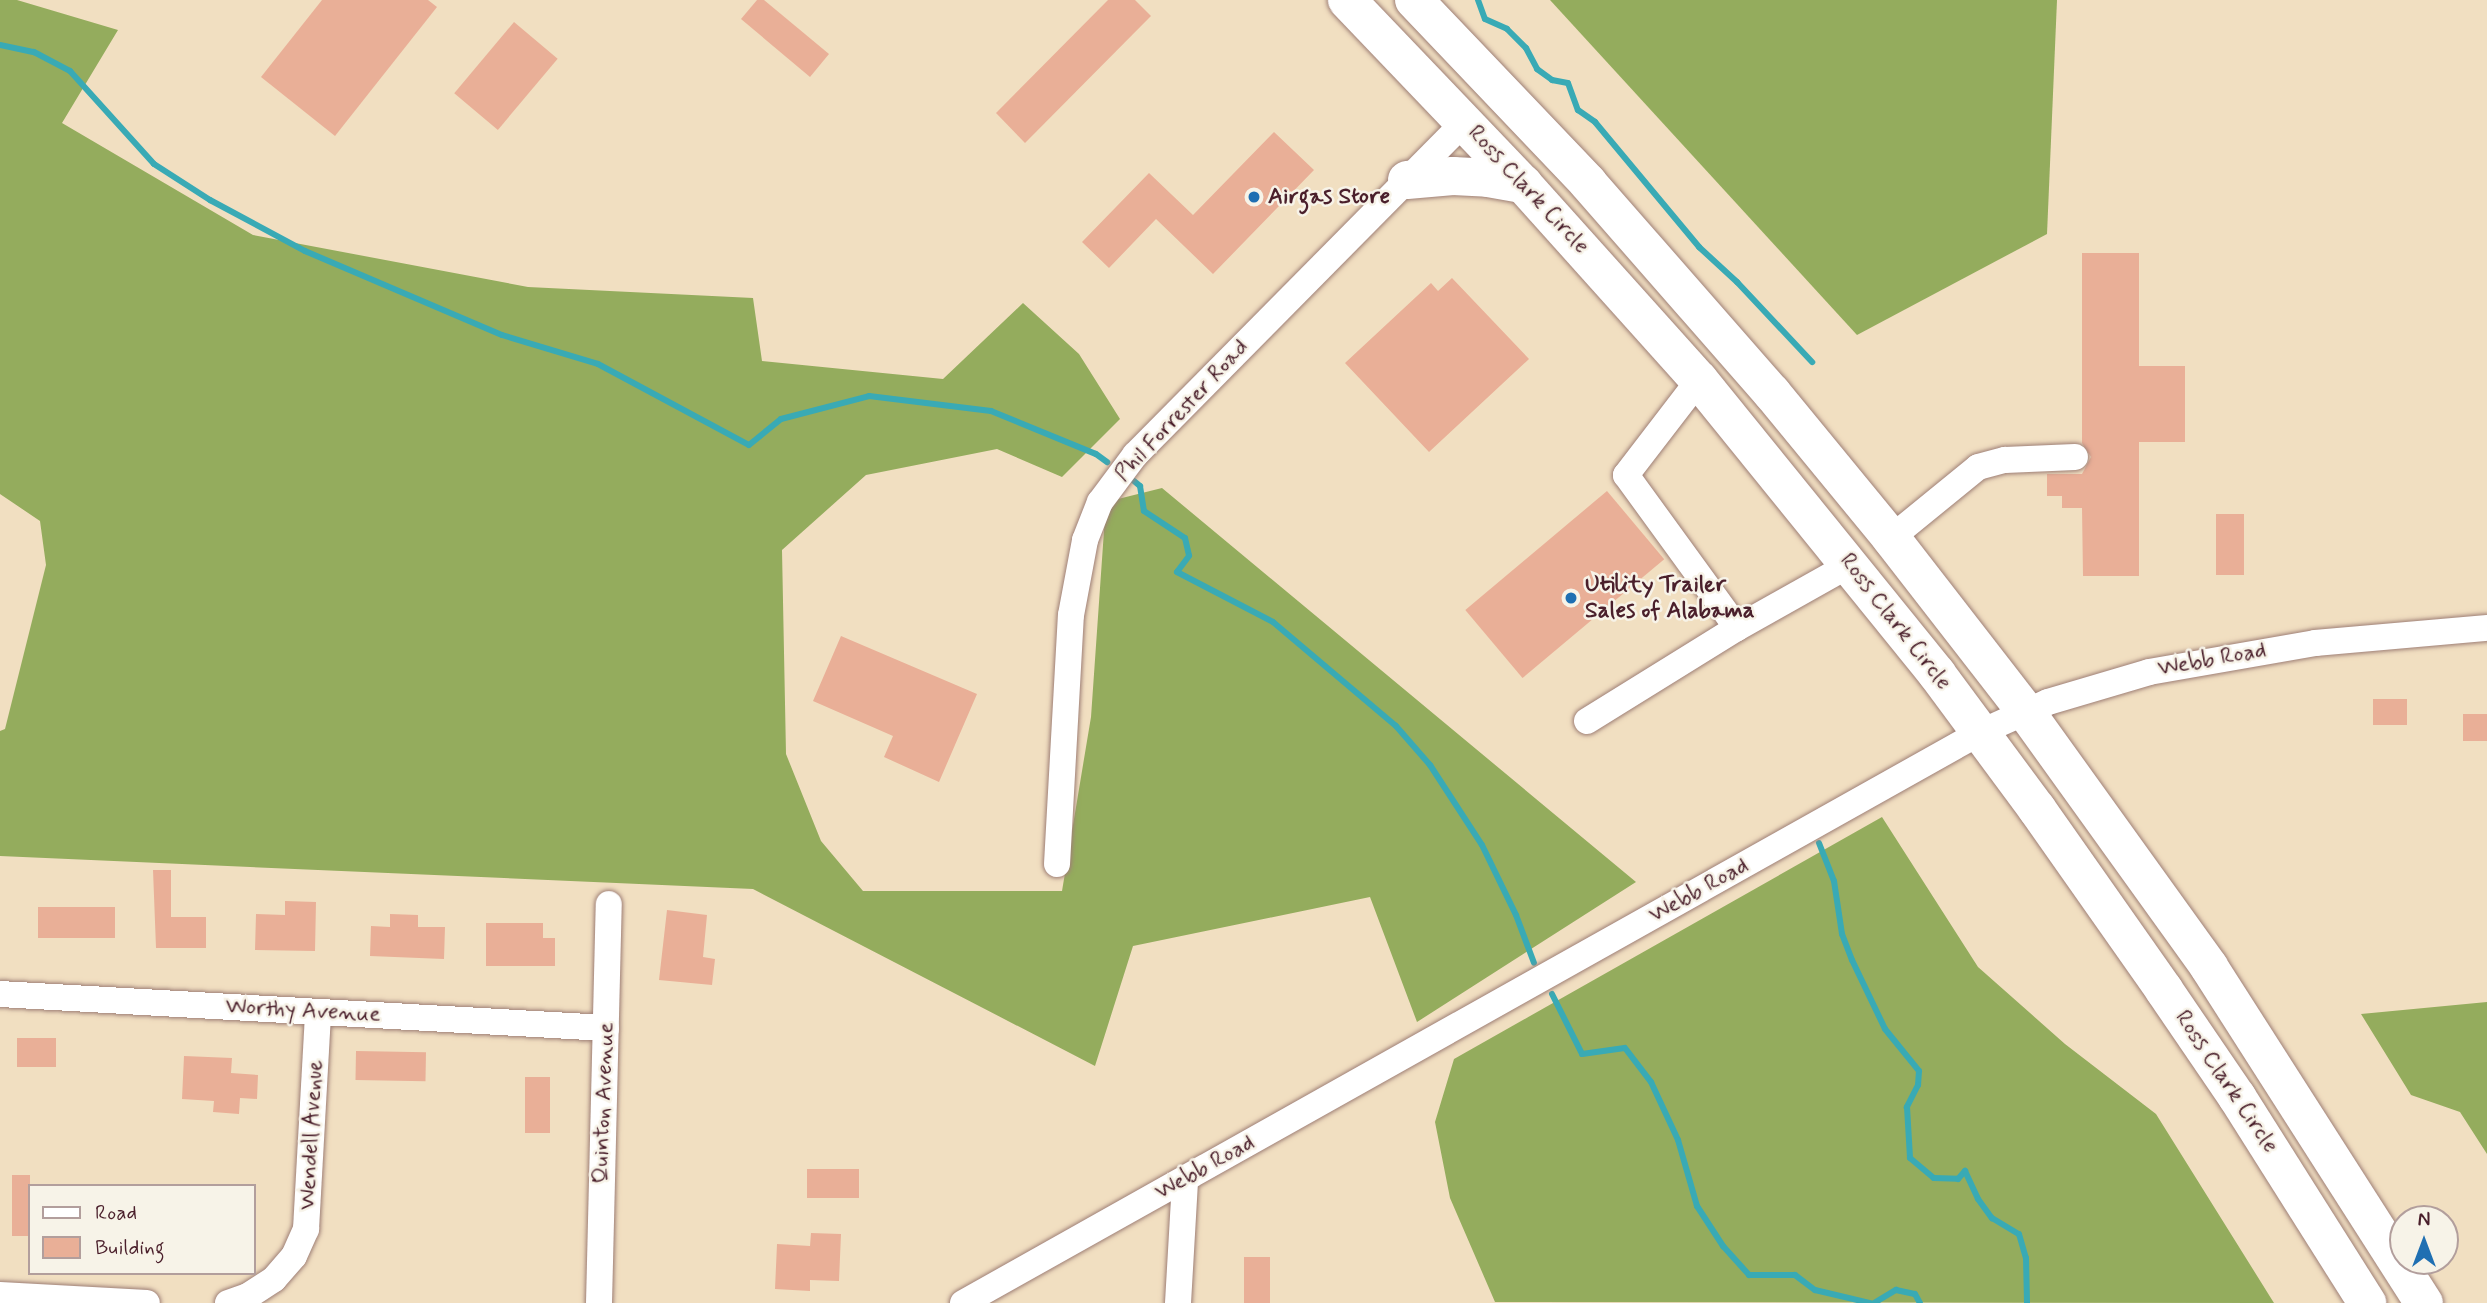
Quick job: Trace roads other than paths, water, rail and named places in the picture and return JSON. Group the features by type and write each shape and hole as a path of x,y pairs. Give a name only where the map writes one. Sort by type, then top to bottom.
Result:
{"highway":[{"name":"Ross Clark Circle","path":"1347,0 1523,184 1699,380 1851,564 1981,732 2171,1000 2367,1303"},
{"name":"Ross Clark Circle","path":"1414,0 1499,88 1687,295 1891,538 2026,712 2208,967 2424,1303"},
{"path":"1465,122 1499,88"},
{"path":"1407,180 1453,176 1523,184"},
{"path":"1851,564 1891,538"},
{"path":"2317,1222 2358,1197"}],"street":[{"name":"Phil Forrester Road","path":"1057,864 1070,615 1084,540 1100,502 1135,455 1465,122"},
{"path":"1699,380 1626,475 1737,628"},
{"path":"1891,538 1978,467 2005,460 2075,457"},
{"path":"1587,721 1737,628 1851,564"},
{"name":"Webb Road","path":"963,1303 1981,732 2026,712 2107,682 2202,662 2315,643 2487,628"},
{"name":"Quinton Avenue","path":"598,1303 609,904"},
{"name":"Worthy Avenue","path":"0,994 606,1028"},
{"name":"Wendell Avenue","path":"228,1303 248,1296 274,1279 294,1256 306,1228 318,1012"},
{"path":"1178,1303 1185,1180"},
{"path":"0,1295 147,1303"}],"waterway":[{"path":"1478,0 1485,19 1507,29 1526,48 1537,69 1552,80 1568,83 1578,110 1595,122 1699,247 1737,282 1812,362"},
{"path":"0,45 34,52 70,71 154,164 210,200 305,251 502,335 598,364 749,445 781,419 869,396 991,411 1096,454 1107,462"},
{"path":"1134,481 1140,486 1144,511 1185,538 1189,556 1177,572 1273,622 1396,726 1430,765 1482,845 1516,915 1534,963"},
{"path":"1819,843 1834,881 1842,934 1852,960 1885,1029 1919,1071 1918,1085 1907,1107 1910,1158 1934,1178 1958,1179 1965,1171 1978,1199 1992,1218 2019,1234 2026,1258 2027,1303"},
{"path":"1552,994 1582,1054 1625,1048 1651,1082 1678,1140 1697,1206 1723,1246 1749,1275 1795,1275 1815,1290 1870,1303"},
{"path":"1874,1303 1896,1290 1915,1294 1920,1303"}],"place":[{"name":"Airgas Store","path":"1254,197"},
{"name":"Utility Trailer Sales of Alabama","path":"1571,598"}]}
